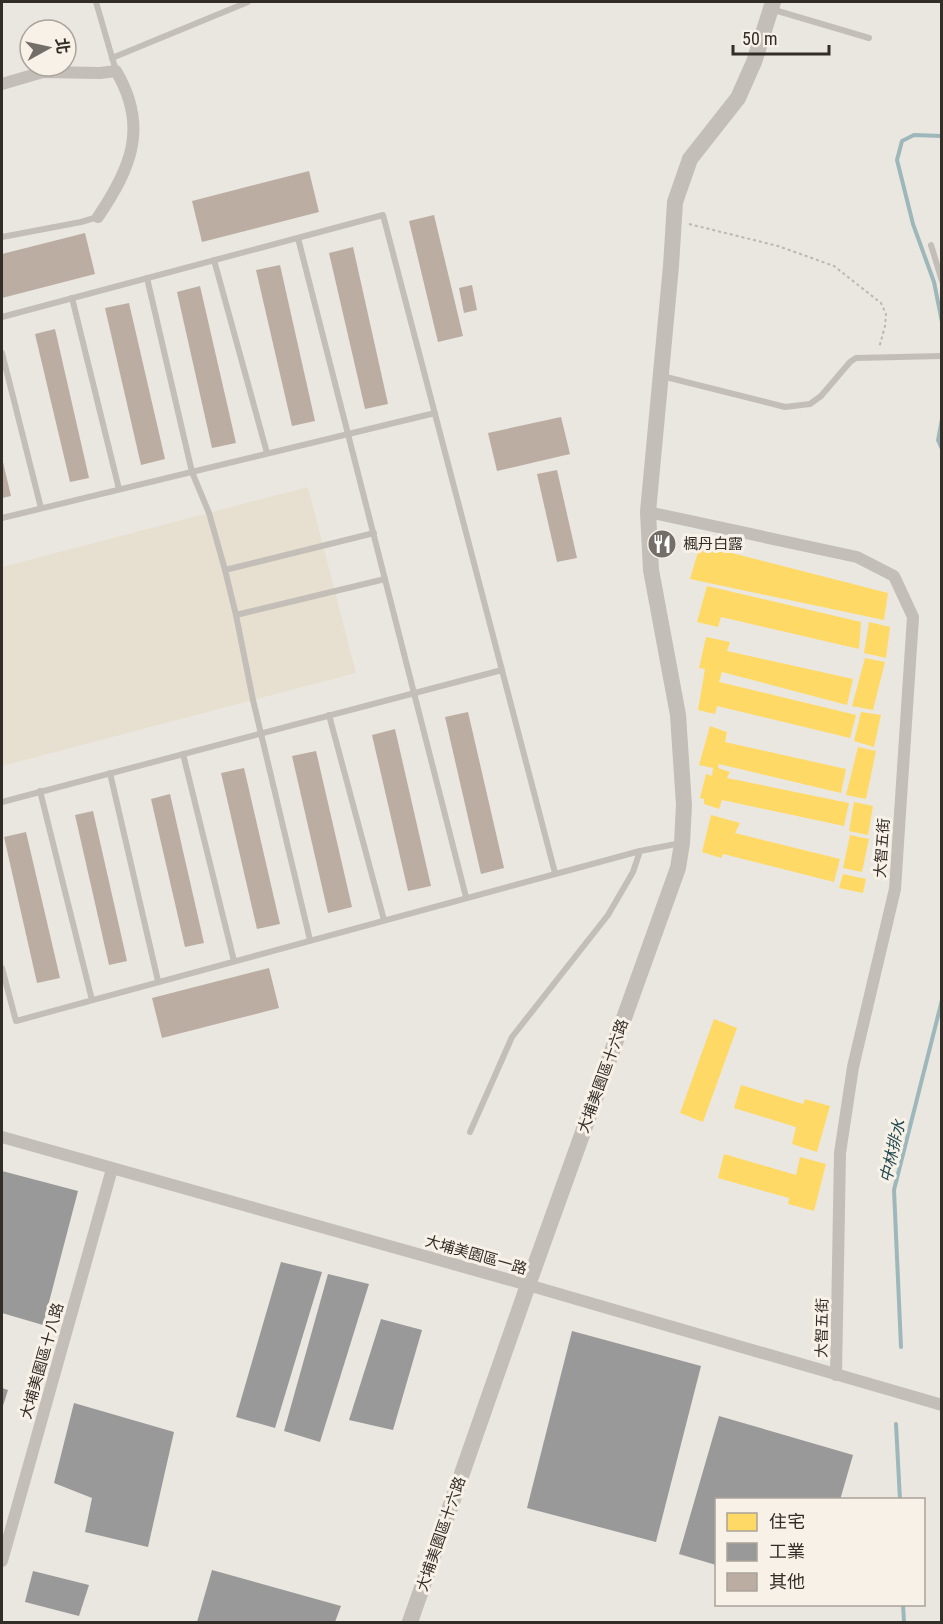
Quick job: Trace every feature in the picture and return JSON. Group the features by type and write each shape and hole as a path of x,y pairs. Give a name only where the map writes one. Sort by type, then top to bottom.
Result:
{"street":[{"name":"大埔美園區十六路","path":"410,1623 528,1285 678,868 684,805 678,715 651,570 648,512 675,202 690,159 738,98 754,62 772,5"},
{"path":"2,84 43,72 116,71 124,84 132,114 134,136 129,163 98,217"},
{"name":"大智五街","path":"648,512 857,557 894,576 913,617 895,889 853,1066 840,1153 836,1375"},
{"name":"大埔美園區一路","path":"2,1137 528,1285 942,1405"},
{"name":"大埔美園區十八路","path":"2,1561 112,1169"}],"lane":[{"path":"96,2 116,71"},
{"path":"112,58 248,2"},
{"path":"772,5 869,38"},
{"path":"2,317 383,215 555,873"},
{"path":"2,237 98,217"},
{"path":"298,238 466,897"},
{"path":"931,245 942,281"},
{"path":"214,260 267,453"},
{"path":"147,278 192,472 209,513 225,570 310,940"},
{"path":"72,298 119,489"},
{"path":"2,352 40,508"},
{"path":"661,376 785,407 810,404 821,396 856,358 942,356"},
{"path":"2,518 435,413"},
{"path":"225,570 374,533"},
{"path":"236,615 385,579"},
{"path":"2,802 502,670"},
{"path":"329,715 384,920"},
{"path":"183,754 234,961"},
{"path":"110,773 158,981"},
{"path":"40,791 92,999"},
{"path":"2,968 15,1021 555,873 640,851 682,843"},
{"path":"470,1132 512,1037 608,915 633,872 640,851"}],"path":[{"path":"675,221 778,246 834,266 881,303 886,314 885,326 879,341 878,358"}],"shaded area":[{"path":"308,487 356,673 2,766 2,567"}],"building: 住宅":[{"path":"700,545 888,593 884,620 690,579"},
{"path":"707,586 861,622 859,649 721,617 718,627 697,622"},
{"path":"869,622 890,627 886,658 864,653"},
{"path":"706,637 730,642 727,651 853,679 847,705 722,672 719,682 856,715 850,738 717,706 715,714 698,710 705,669 699,668"},
{"path":"865,658 885,662 873,710 852,706"},
{"path":"861,712 881,715 874,747 854,741"},
{"path":"710,726 727,732 725,742 846,769 841,793 719,764 718,768 730,772 727,778 849,803 844,826 722,800 719,809 704,804 704,799 700,798 706,774 712,776 713,768 699,765"},
{"path":"858,747 876,751 866,799 846,795"},
{"path":"854,802 873,806 868,835 849,831"},
{"path":"711,815 740,823 735,833 840,859 834,882 723,854 721,858 702,852"},
{"path":"850,835 869,839 862,872 843,868"},
{"path":"843,874 866,879 863,893 839,888"},
{"path":"714,1019 737,1028 703,1122 680,1113"},
{"path":"741,1085 803,1104 805,1099 830,1106 817,1152 792,1144 796,1127 734,1108"},
{"path":"724,1154 796,1175 800,1157 826,1164 814,1211 788,1204 789,1198 718,1178"}],"building: 工業":[{"path":"2,1171 78,1191 43,1325 2,1313"},
{"path":"281,1262 322,1272 275,1428 236,1417"},
{"path":"328,1274 369,1284 320,1442 284,1431"},
{"path":"381,1319 422,1330 393,1430 349,1420"},
{"path":"572,1331 701,1366 656,1542 527,1508"},
{"path":"2,1388 8,1390 2,1409"},
{"path":"74,1403 174,1432 148,1547 85,1532 92,1498 54,1483"},
{"path":"719,1416 853,1455 841,1498 715,1498 715,1565 679,1554"},
{"path":"212,1570 341,1606 335,1622 197,1622"},
{"path":"33,1571 89,1585 79,1616 25,1602"}],"building: 其他":[{"path":"309,171 319,212 202,242 192,201"},
{"path":"434,215 463,336 438,342 409,221"},
{"path":"85,233 95,274 2,298 2,254"},
{"path":"353,247 388,404 365,409 329,253"},
{"path":"280,265 315,421 292,426 256,270"},
{"path":"472,285 477,310 464,313 459,288"},
{"path":"200,286 236,443 212,448 177,292"},
{"path":"129,303 165,459 141,465 105,308"},
{"path":"55,329 89,478 70,482 35,334"},
{"path":"561,417 570,454 497,471 488,433"},
{"path":"2,458 11,496 2,498"},
{"path":"557,470 577,558 557,562 537,474"},
{"path":"468,712 504,868 481,874 445,717"},
{"path":"395,729 431,886 408,891 372,735"},
{"path":"316,751 352,907 328,913 292,756"},
{"path":"244,768 280,924 257,929 221,773"},
{"path":"170,794 204,943 185,947 151,799"},
{"path":"93,811 127,961 109,965 75,815"},
{"path":"26,832 60,978 37,983 4,837"},
{"path":"269,968 279,1008 162,1038 152,998"}],"waterway":[{"path":"942,136 914,135 902,141 897,160 913,224 934,282 942,322"},
{"path":"942,419 938,440 942,449"},
{"name":"中林排水","path":"942,889 942,903"},
{"name":"中林排水","path":"901,1347 894,1190 942,1000"},
{"path":"896,1424 900,1498"},
{"path":"903,1606 904,1622"}],"place":[{"name":"楓丹白露","path":"662,544"}]}
